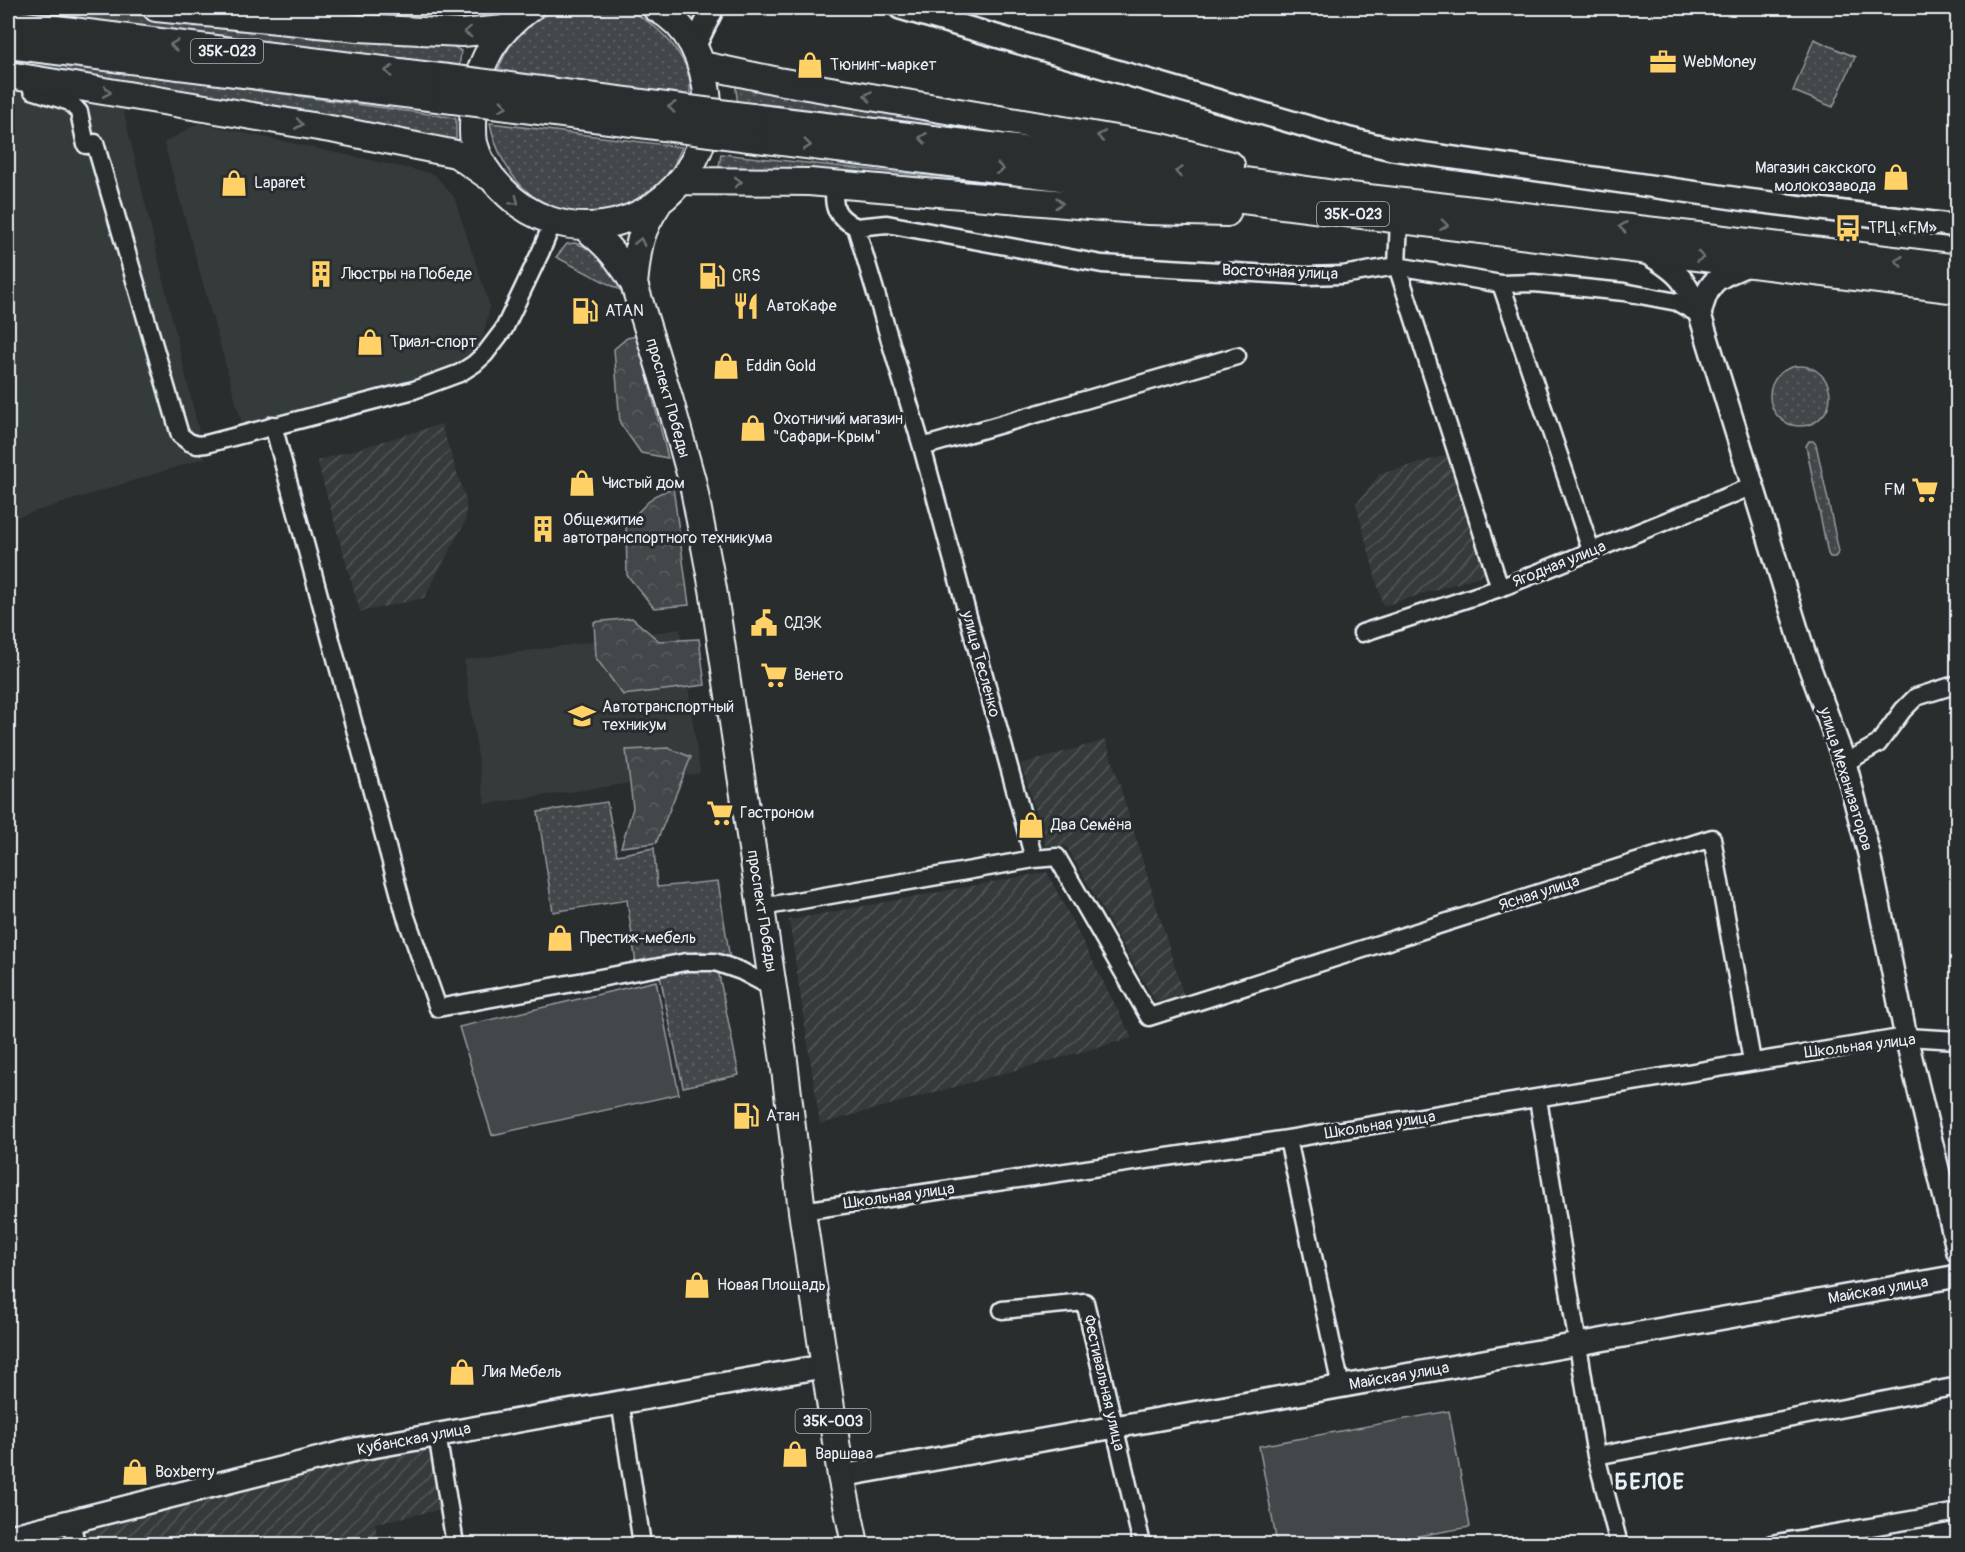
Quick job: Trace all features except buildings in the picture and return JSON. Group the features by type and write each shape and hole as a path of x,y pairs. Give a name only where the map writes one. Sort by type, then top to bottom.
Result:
{"main road":[{"path":"156,8 358,28 462,33 515,16"},
{"path":"8,75 336,130 456,154 492,179 521,206 553,222 584,227 626,220 647,211 658,204 680,181 695,158 707,122 707,88 698,55 665,9"},
{"path":"492,179 474,143 475,92 484,59 515,16"},
{"name":"35К-023","path":"8,23 446,88 750,127 1312,210 1958,290"},
{"name":"35К-023","path":"8,45 446,88"},
{"path":"698,55 778,81 1162,147 1342,195"},
{"name":"35К-023","path":"750,127 1049,153 1342,195 1958,268"},
{"path":"680,181 809,182 1148,211 1228,213 1312,210"},
{"name":"проспект Победы","path":"633,284 640,237 658,204"},
{"name":"проспект Победы","path":"584,227 609,247 626,269 633,284 670,401 693,484 714,600 762,907 793,1126 802,1211 841,1476 855,1545"},
{"name":"Кубанская улица","path":"8,1537 358,1449 825,1366"}],"street":[{"path":"698,55 713,8"},
{"path":"900,8 1350,139 1392,149 1747,200 1958,226"},
{"path":"8,81 70,102 79,112 86,145 95,143 180,435 197,445 414,390 448,379 474,364 485,354 504,329 542,251 553,222"},
{"name":"улица Тесленко","path":"836,184 833,199 836,211 856,227 922,447 1034,859"},
{"path":"1399,220 1397,266 1500,588"},
{"name":"Восточная улица","path":"856,227 887,224 1102,264 1305,276 1342,275 1397,266 1500,284 1534,283 1624,292 1677,303 1700,315"},
{"name":"улица Механизаторов","path":"1640,249 1668,265 1678,274 1687,284 1700,315 1805,655 1845,763 1869,854 1906,1037 1958,1252"},
{"path":"1700,315 1710,284 1717,278 1750,264"},
{"path":"1500,284 1591,550"},
{"path":"922,447 1237,356"},
{"path":"273,425 402,903 438,1008 686,962 715,962 741,971 774,988"},
{"name":"Ягодная улица","path":"1362,633 1500,588 1753,486"},
{"path":"1845,763 1878,744 1903,710 1916,697 1958,684"},
{"name":"Ясная улица","path":"1034,859 1057,857 1149,1017 1712,838 1752,1061"},
{"path":"762,907 1034,859"},
{"name":"Школьная улица","path":"802,1211 1288,1139 1906,1037 1958,1040"},
{"path":"1538,1099 1596,1456 1619,1545"},
{"path":"1288,1139 1341,1387"},
{"name":"Майская улица","path":"841,1476 1958,1276"},
{"name":"Фестивальная улица","path":"1002,1310 1085,1302 1142,1545"},
{"path":"1596,1456 1958,1386"},
{"path":"620,1401 642,1545"},
{"path":"437,1434 455,1545"},
{"path":"1771,1545 1958,1512"},
{"path":"71,1520 76,1545"}],"shaded area":[{"path":"8,81 122,105 205,458 8,520"},
{"path":"198,123 434,174 454,197 490,307 483,336 468,360 443,375 243,427 164,143"},
{"path":"441,424 466,500 466,520 424,598 360,612 317,461"},
{"path":"1457,452 1490,573 1383,606 1356,504 1380,474"},
{"name":"Автотранспортный техникум","path":"680,629 700,773 485,804 464,660"},
{"path":"1106,740 1185,1000 1155,1001 1066,846 1046,846 1021,764"},
{"path":"1047,872 1132,1038 820,1124 789,920"},
{"path":"432,1446 444,1509 375,1523 379,1544 89,1544 87,1532 363,1461"}],"green space":[{"path":"8,8 36,8 437,37 461,51 459,71 8,16"},
{"path":"566,8 618,8 630,11 653,26 682,58 690,82 689,101 496,77 507,51 521,32 541,18"},
{"path":"1814,39 1855,57 1833,107 1793,91"},
{"path":"8,56 450,117 456,119 456,146 8,66"},
{"path":"735,81 1158,159 738,106"},
{"path":"490,123 682,147 674,166 665,179 641,201 615,210 592,214 570,213 550,207 518,182 496,145"},
{"path":"721,154 1127,197 718,173"},
{"path":"575,243 601,253 623,276 620,290 556,257 567,244"},
{"path":"637,336 668,458 641,453 620,423 614,349 627,338"},
{"path":"1800,366 1821,375 1830,396 1821,417 1800,426 1779,417 1770,396 1779,375"},
{"path":"1809,441 1816,444 1839,552 1835,557 1830,557 1828,554 1806,446"},
{"path":"673,487 689,605 654,608 627,575 626,524 654,496"},
{"path":"632,618 659,641 699,639 705,685 623,695 596,658 594,622"},
{"path":"668,748 691,757 656,843 621,847 633,808 626,750"},
{"path":"607,802 617,855 654,848 657,887 718,881 730,960 701,951 636,964 627,900 553,912 538,812"},
{"path":"717,965 739,1075 683,1087 660,976"},
{"path":"656,981 679,1094 492,1135 459,1027"},
{"path":"1449,1411 1470,1527 1372,1544 1277,1544 1259,1446"}],"place":[{"name":"WebMoney","path":"1663,62"},
{"name":"Тюнинг-маркет","path":"810,65"},
{"name":"Магазин сакского молокозавода","path":"1896,177"},
{"name":"Laparet","path":"234,183"},
{"name":"ТРЦ «FM»","path":"1848,228"},
{"name":"Люстры на Победе","path":"321,274"},
{"name":"CRS","path":"712,276"},
{"name":"АвтоКафе","path":"746,306"},
{"name":"ATAN","path":"585,311"},
{"name":"Триал-спорт","path":"370,342"},
{"name":"Eddin Gold","path":"726,366"},
{"name":"Охотничий магазин \"Сафари-Крым\"","path":"753,428"},
{"name":"Чистый дом","path":"582,483"},
{"name":"FM","path":"1925,490"},
{"name":"Общежитие автотранспортного техникума","path":"543,529"},
{"name":"СДЭК","path":"764,623"},
{"name":"Венето","path":"774,675"},
{"name":"Автотранспортный техникум","path":"582,716"},
{"name":"Гастроном","path":"720,813"},
{"name":"Два Семёна","path":"1031,825"},
{"name":"Престиж-мебель","path":"560,938"},
{"name":"Атан","path":"746,1116"},
{"name":"Новая Площадь","path":"697,1285"},
{"name":"Лия Мебель","path":"462,1372"},
{"name":"Варшава","path":"795,1454"},
{"name":"Boxberry","path":"135,1472"}],"district":[{"name":"БЕЛОЕ","path":"1650,1482"}]}
